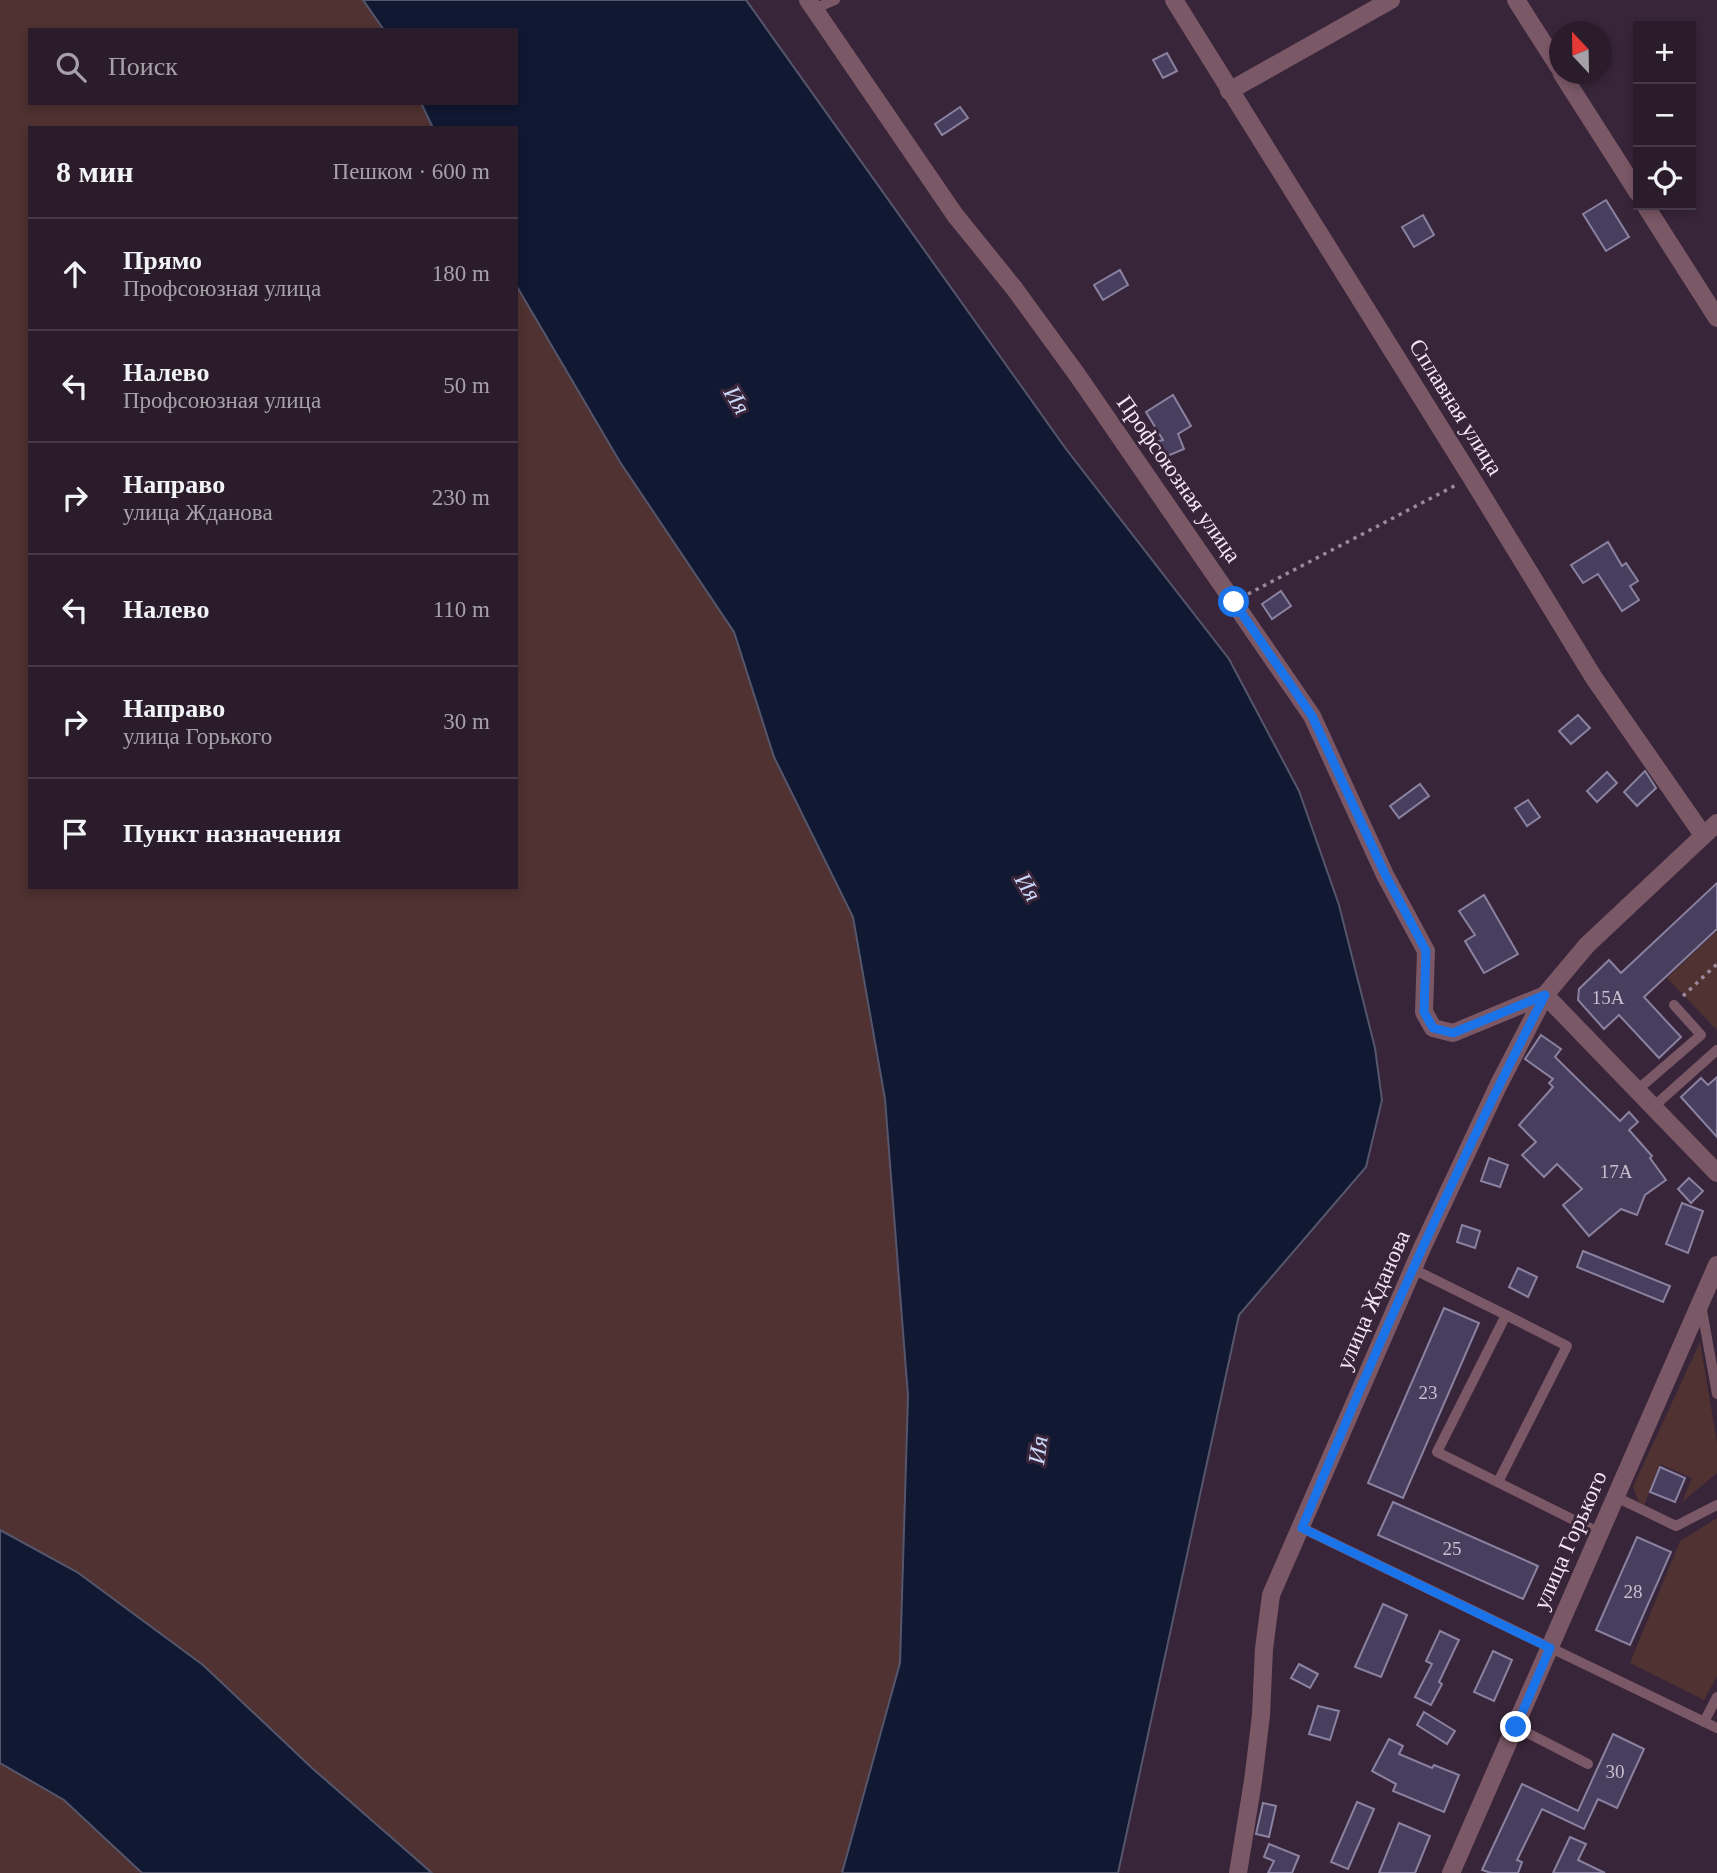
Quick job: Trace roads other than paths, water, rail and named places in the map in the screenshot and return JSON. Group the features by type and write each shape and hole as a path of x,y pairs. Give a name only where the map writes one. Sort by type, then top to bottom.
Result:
{"street":[{"name":"Сплавная улица","path":"1174,0 1594,678 1710,829"},
{"path":"1229,90 1391,0"},
{"path":"1516,0 1549,52"},
{"name":"Профсоюзная улица","path":"811,5 955,215 1014,288 1078,376 1312,716 1385,874 1426,951 1424,1012 1433,1028 1453,1033 1545,995"},
{"path":"1569,84 1633,186"},
{"path":"1648,210 1717,318"},
{"name":"улица Жданова","path":"1238,1873 1261,1715 1264,1649 1271,1595 1413,1269 1498,1086 1545,995 1587,945 1710,829"},
{"path":"1545,995 1652,1108 1716,1169"},
{"name":"улица Горького","path":"1451,1873 1717,1265"}],"lane":[{"path":"811,5 835,0"},
{"path":"1636,1091 1701,1035 1674,1005"},
{"path":"1652,1108 1717,1050"},
{"path":"1413,1269 1567,1346 1498,1482"},
{"path":"1701,1305 1717,1394"},
{"path":"1506,1315 1437,1452 1600,1533"},
{"path":"1616,1497 1676,1526 1717,1505"},
{"path":"1302,1528 1717,1728"},
{"path":"1704,1722 1717,1697"},
{"path":"1516,1727 1588,1764"}],"water":[{"name":"Ия","path":"363,0 746,0 1066,449 1229,659 1299,791 1339,905 1375,1048 1382,1100 1366,1167 1239,1315 1118,1873 842,1873 900,1663 908,1396 885,1099 853,917 774,757 734,632 620,462 518,288 518,126 432,126 422,105 518,105 518,28 383,28"},
{"path":"0,1530 77,1572 203,1665 312,1768 432,1873 142,1873 64,1800 0,1763"}]}
